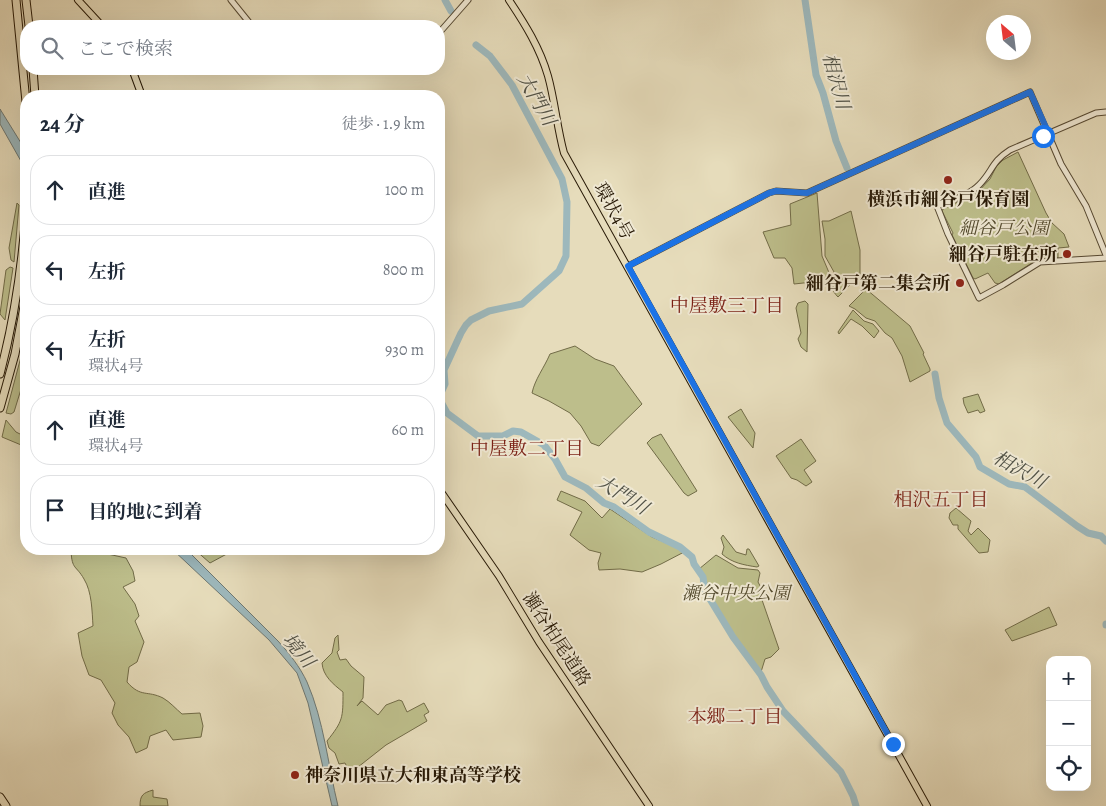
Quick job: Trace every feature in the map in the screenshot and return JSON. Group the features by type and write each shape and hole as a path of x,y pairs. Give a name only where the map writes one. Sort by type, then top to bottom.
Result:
{"highway":[{"path":"16,0 20,41"},
{"path":"26,0 29,20"},
{"path":"23,75 25,90"},
{"path":"33,75 35,90"},
{"path":"0,374 20,277"},
{"path":"0,408 15,354 20,328"},
{"path":"0,797 6,806"}],"main road":[{"path":"78,0 96,20"},
{"name":"環状4号","path":"509,0 529,31 543,61 553,96 558,131 564,153 927,806"},
{"path":"134,75 140,90"},
{"name":"瀬谷柏尾道路","path":"445,498 499,576 539,642 649,806"}],"street":[{"path":"231,0 247,20"},
{"path":"445,26 468,0"},
{"path":"628,266 769,193 776,191 807,193 1030,92 1049,134 1061,164 1086,206 1106,257 1040,262 979,298 948,234 937,206 973,190 983,180 992,165 1004,154 1049,134 1096,113 1106,112"}],"green space":[{"name":"細谷戸公園","path":"1018,152 1046,213 1052,223 1064,234 1069,247 1058,248 1058,258 1038,259 999,284 995,283 988,273 975,279 942,211 977,193 990,179 996,167 1003,160"},
{"path":"817,193 822,256 830,275 822,281 794,284 792,268 785,258 774,258 763,232 791,225 790,204"},
{"path":"17,203 19,205 14,262 11,260 9,248"},
{"path":"851,211 860,250 860,275 838,297 833,288 836,279 833,277 834,272 825,256 822,221 829,221"},
{"path":"10,267 13,268 5,320 0,314 6,270"},
{"path":"866,289 910,326 924,353 930,371 910,382 902,356 892,338 875,321 866,318 849,306"},
{"path":"805,301 808,304 807,352 801,347 798,339 801,333 796,308 798,303"},
{"path":"853,310 864,321 873,324 879,331 874,338 862,326 851,319 839,334 838,332"},
{"path":"575,346 595,359 614,366 642,404 599,446 591,443 581,426 570,413 532,393 537,378 550,354"},
{"path":"20,360 20,392 14,412 11,414 6,413"},
{"path":"978,394 985,411 980,413 978,410 968,413 963,398"},
{"path":"741,409 755,433 753,448 728,417"},
{"path":"6,420 20,434 20,444 2,437"},
{"path":"661,434 697,491 688,496 647,443 652,438"},
{"path":"801,439 816,461 804,470 812,482 806,486 791,478 776,456"},
{"path":"561,491 585,501 602,518 610,509 652,537 686,551 642,572 620,569 599,570 598,563 601,553 589,550 570,535 582,512 557,500"},
{"path":"956,508 971,521 968,531 971,535 978,528 990,540 988,552 979,553 958,529 958,525 953,525 949,518 950,513"},
{"path":"723,535 736,552 746,555 747,549 749,549 759,566 738,563 722,554 724,547 721,538"},
{"path":"71,555 112,555 126,558 133,571 135,581 123,587 135,604 139,616 135,621 144,642 137,662 129,667 127,682 140,692 163,698 182,714 200,713 203,726 201,737 173,740 166,730 150,736 147,748 136,753 129,737 118,725 112,713 115,703 101,680 89,675 82,656 78,633 93,626 92,614 87,584 72,561"},
{"path":"201,555 225,555 210,563"},
{"name":"瀬谷中央公園","path":"716,555 738,568 758,570 760,573 758,582 765,595 761,597 779,649 771,657 765,659 761,672 734,636 705,591 705,582 699,569"},
{"path":"1049,607 1057,625 1012,641 1005,630"},
{"path":"338,635 339,650 337,652 340,660 346,659 364,677 363,698 357,706 362,701 378,715 386,705 399,700 402,701 407,712 424,703 429,712 424,715 427,721 386,745 353,771 345,763 339,764 335,753 329,748 327,741 341,719 343,692 326,676 322,663 332,653 335,638"},
{"path":"153,790 153,797 167,799 168,806 140,806 143,795"}],"water":[{"path":"0,109 20,141 20,159 0,124"},
{"path":"178,555 192,555 278,641 298,666 307,682 318,712 338,806 332,806 308,703 297,673 269,640"}],"waterway":[{"name":"大門川","path":"445,0 451,11"},
{"name":"相沢川","path":"805,0 816,75 836,141 847,168"},
{"name":"大門川","path":"445,368 461,333 471,320 489,311 522,304 559,271 566,256 567,202 562,179 512,85 490,56 476,45"},
{"name":"相沢川","path":"935,374 939,398 947,423 976,457 980,467 1009,484 1025,487 1077,526 1088,533 1101,536 1106,541"},
{"name":"大門川","path":"445,409 447,413 478,436 503,436 513,431 521,432 544,445 555,459 565,477 586,488 604,503 614,507 649,532 680,547 692,557 694,564 703,577 705,591 733,637 761,675 783,711 841,772 856,806"}],"place":[{"name":"横浜市細谷戸保育園","path":"948,180"},
{"name":"細谷戸駐在所","path":"1067,254"},
{"name":"細谷戸第二集会所","path":"960,283"},
{"name":"神奈川県立大和東高等学校","path":"295,775"}],"district":[{"name":"中屋敷三丁目","path":"727,305"},
{"name":"中屋敷二丁目","path":"527,448"},
{"name":"相沢五丁目","path":"941,499"},
{"name":"本郷二丁目","path":"735,716"}],"route":[{"path":"893,744 628,266 769,193 776,191 807,193 1030,92 1049,134 1043,136"}],"water label":[{"name":"境川","path":"299,650"}]}
